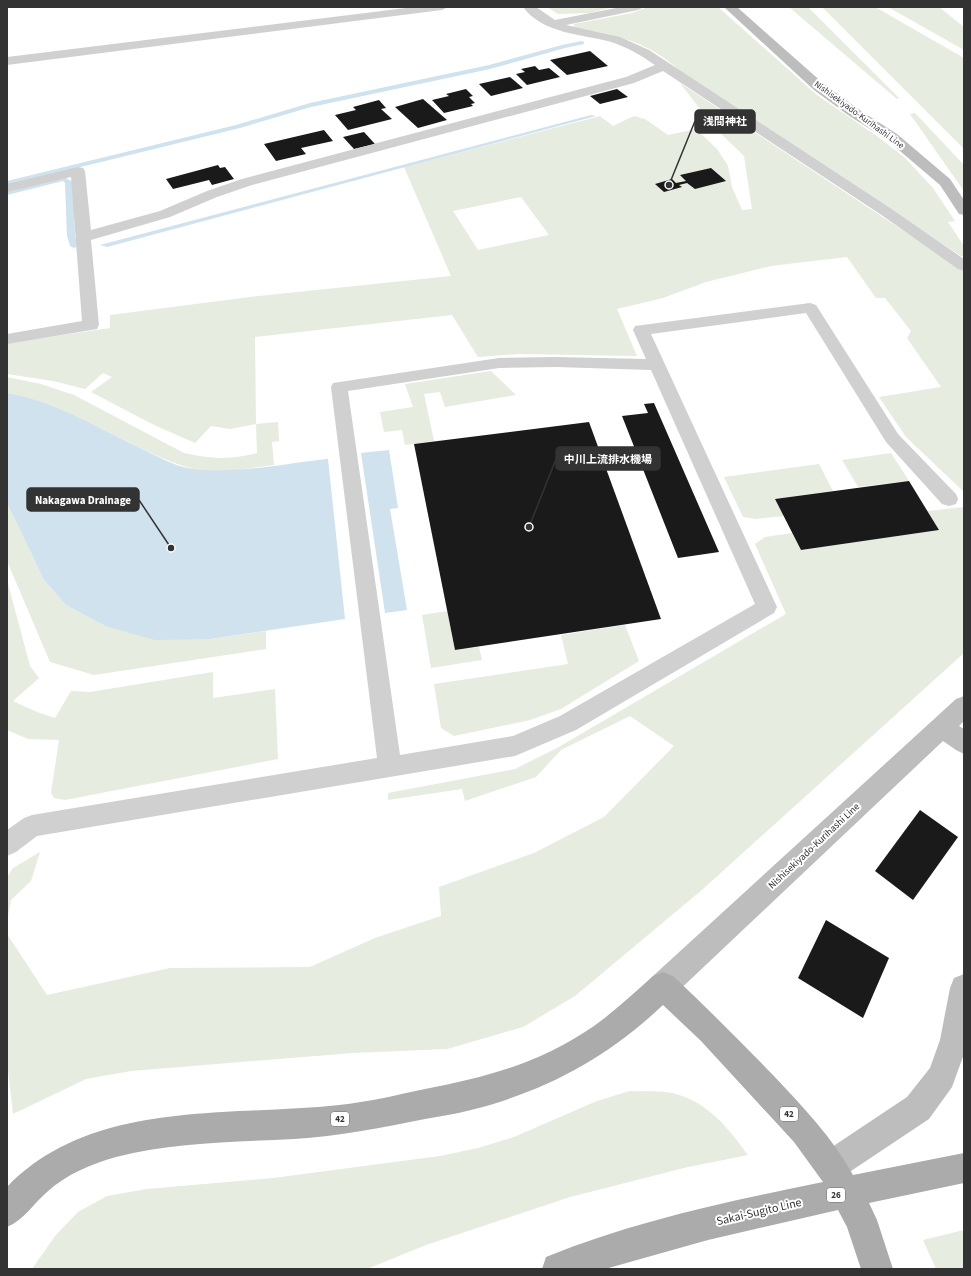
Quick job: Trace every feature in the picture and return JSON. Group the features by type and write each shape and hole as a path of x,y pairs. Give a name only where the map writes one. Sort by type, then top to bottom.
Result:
{"main road":[{"name":"Nishisekiyado-Kurihashi Line","path":"730,7 819,87 853,112 892,137 945,182 964,211"},
{"name":"Nishisekiyado-Kurihashi Line","path":"664,986 964,706"},
{"path":"943,727 964,743"},
{"name":"42","path":"7,1211 19,1197 53,1168 95,1148 128,1140 175,1132 329,1121 473,1095 517,1080 553,1065 594,1043 628,1018 664,986 711,1031 805,1131 831,1166 861,1220 877,1269"},
{"path":"831,1166 918,1108 942,1077 954,1040 964,988"},
{"name":"Sakai-Sugito Line","path":"558,1269 599,1254 770,1208 964,1168"}],"street":[{"path":"7,61 442,7"},
{"path":"529,7 545,20 562,28 616,40 632,46 878,207 964,266"},
{"path":"554,24 638,7"},
{"path":"84,237 165,214 212,194 247,182 630,80 664,66"},
{"path":"7,188 78,171 91,324 7,339"}],"lane":[{"path":"7,844 32,826 515,746 568,723 767,608 641,330 810,308 892,438 949,499"},
{"path":"390,767 339,387 499,363 556,362 656,365"}],"shaded area":[{"path":"547,7 613,7 590,13 558,14"},
{"path":"648,7 718,7 817,95 881,139 905,158 933,188 955,221 948,222 964,246 964,256 961,256 680,71 655,52 618,37 574,27 574,24 632,13"},
{"path":"789,7 808,7 899,98 897,99"},
{"path":"822,7 875,7 964,58 964,149"},
{"path":"888,7 939,7 964,27 964,50"},
{"path":"680,83 964,271 964,492 906,437 879,397 941,387 907,338 911,331 885,298 876,298 847,257 771,266 706,282 663,298 617,309 637,356 518,354 478,357 452,315 255,337 256,424 230,429 211,426 195,443 154,425 91,392 112,377 103,373 85,389 53,381 7,374 7,343 110,328 110,315 250,297 451,276 404,167 600,116 613,126 634,116 645,119 668,135 696,129 717,149 728,166 732,187 742,210 752,209 744,156 714,127","holes":["521,197 549,235 478,250 453,211"]},
{"path":"915,113 964,165 964,191 910,114"},
{"path":"491,371 516,395 445,407 440,392 424,394 434,441 405,445 402,430 384,432 380,412 413,407 405,384"},
{"path":"7,377 41,384 74,395 184,453 202,457 230,458 257,453 256,424 278,422 279,441 272,442 274,465 230,471 204,471 182,466 162,458 52,407 7,393"},
{"path":"891,453 909,481 858,487 842,460"},
{"path":"819,464 833,491 775,499 784,516 756,519 743,517 724,477"},
{"path":"7,503 44,580 66,605 105,626 210,639 266,631 266,649 94,675 50,662 7,561"},
{"path":"964,507 964,653 703,889 575,996 523,1027 447,1049 353,1053 131,1071 86,1079 13,1114 7,1062 7,934 47,995 170,968 310,967 375,938 441,916 439,887 534,853 604,817 674,746 630,716 561,750 536,777 465,801 462,789 388,800 388,793 515,769 557,748 786,614 755,544 765,537 792,533 801,550 939,530 928,511"},
{"path":"7,580 30,666 39,678 13,701 55,718 71,691 90,692 213,672 213,698 275,689 278,759 65,800 54,798 51,793 59,740 28,739 7,730"},
{"path":"447,611 455,650 479,647 482,660 431,668 422,615"},
{"path":"625,625 639,661 561,709 530,720 454,736 441,728 434,684 568,664 561,635"},
{"path":"40,852 31,881 11,900 7,922 7,877 13,868"},
{"path":"630,1091 671,1093 688,1098 708,1110 717,1118 748,1155 688,1167 570,1197 426,1245 367,1269 32,1269 55,1236 78,1212 107,1196 147,1189 273,1178 440,1156 478,1148 514,1137 597,1101"},
{"path":"964,1230 964,1269 936,1269 923,1240"}],"water":[{"path":"7,393 57,408 165,460 183,467 198,470 235,470 328,459 345,619 210,639 155,640 105,626 66,605 44,580 7,503"},
{"path":"389,450 398,508 390,509 407,610 385,613 361,453"}],"building":[{"path":"590,51 608,66 567,75 550,60"},
{"path":"535,66 539,70 549,68 560,77 527,85 516,74 525,72 521,69"},
{"path":"510,77 523,88 491,96 479,84"},
{"path":"466,89 473,96 469,97 475,103 471,104 473,106 444,113 432,100 449,96 446,94"},
{"path":"617,89 628,97 600,104 590,96"},
{"path":"423,99 447,120 418,128 395,107"},
{"path":"379,100 386,108 381,109 392,119 348,130 335,115 356,110 353,107"},
{"path":"324,130 333,141 301,148 306,154 276,161 264,144"},
{"path":"364,132 375,144 354,149 343,137"},
{"path":"218,165 220,168 225,167 234,179 212,185 209,180 173,189 166,179"},
{"path":"711,168 726,181 695,189 687,183 679,185 682,187 664,192 655,184 672,179 676,183 686,181 680,175"},
{"path":"654,403 719,552 678,558 622,416 648,413 644,404"},
{"path":"589,422 661,619 455,650 414,444"},
{"path":"909,481 939,530 801,550 775,499"},
{"path":"920,810 958,837 913,900 875,871"},
{"path":"826,920 889,958 863,1018 798,978"}],"waterway":[{"path":"7,183 238,127 310,105 490,67 564,46 582,43"},
{"path":"104,245 593,116"},
{"path":"7,193 64,179 69,182 71,236 74,246"}],"place":[{"name":"浅間神社","path":"669,185"},
{"name":"中川上流排水機場","path":"529,527"},
{"name":"Nakagawa Drainage","path":"171,548"}]}
